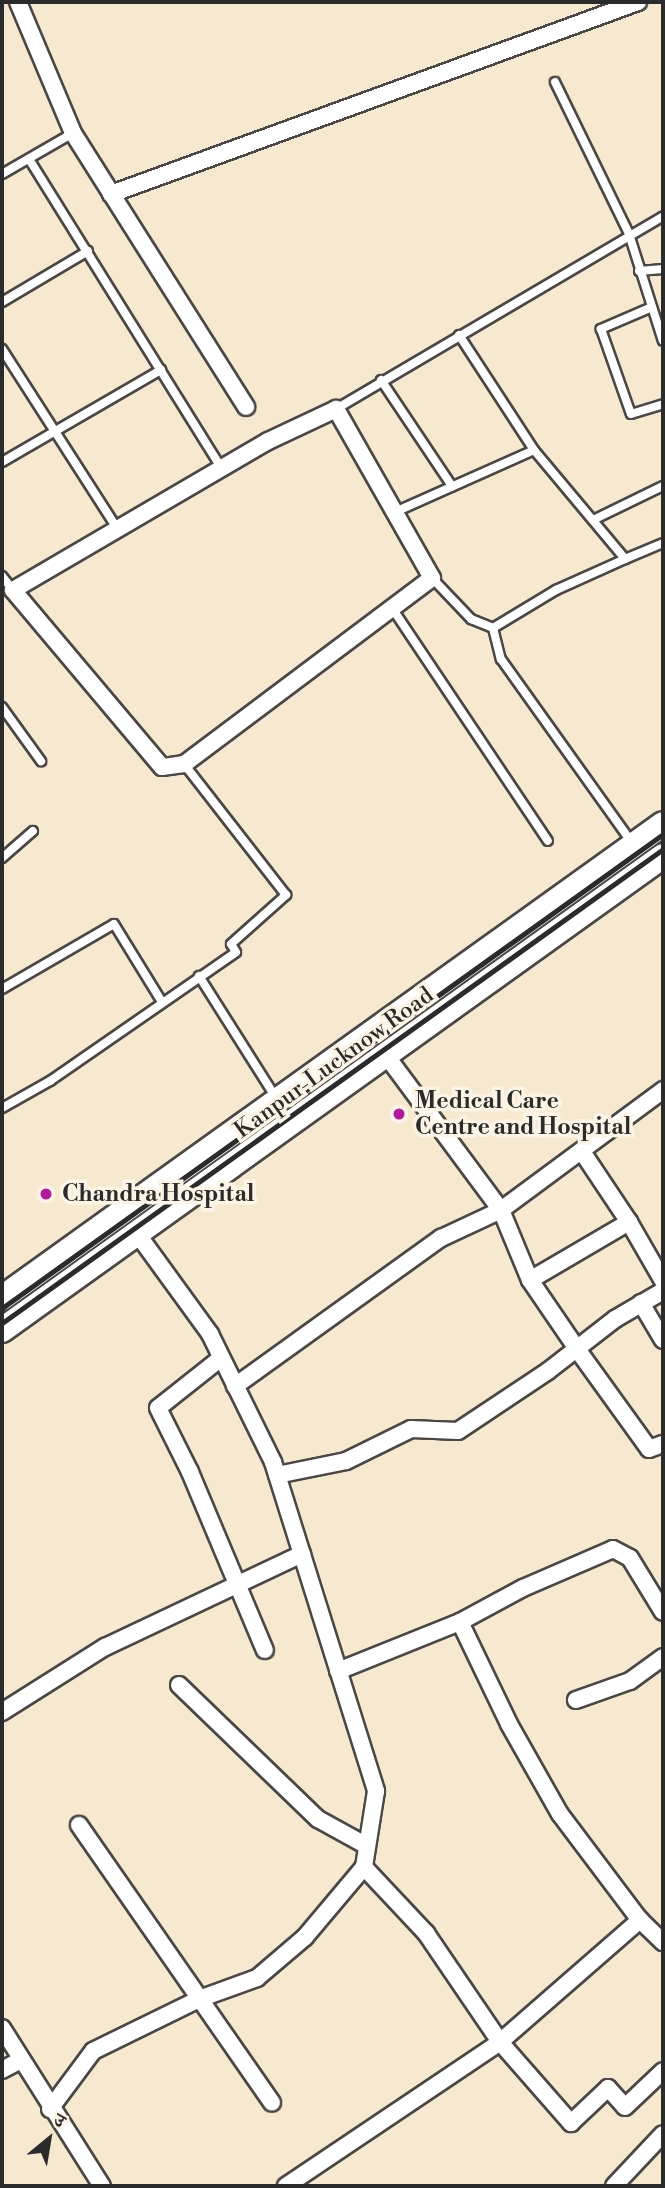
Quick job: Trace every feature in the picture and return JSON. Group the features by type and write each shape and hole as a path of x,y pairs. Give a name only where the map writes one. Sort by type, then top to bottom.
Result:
{"main road":[{"name":"Kanpur-Lucknow Road","path":"2,1298 279,1103 663,824"},
{"name":"Kanpur-Lucknow Road","path":"2,1330 663,856"},
{"path":"550,905 565,926"}],"street":[{"path":"18,2 73,133 246,408"},
{"path":"111,194 638,2"},
{"path":"336,409 432,578 391,606 184,764 162,767 13,590 221,468 336,409"},
{"path":"385,1054 502,1210 530,1280 577,1349 649,1449 663,1444"},
{"path":"235,1386 441,1238 502,1210 583,1153 663,1090"},
{"path":"583,1153 629,1222 663,1282"},
{"path":"530,1280 629,1222"},
{"path":"50,2109 93,2051 199,1999 257,1978 305,1937 364,1867 376,1791 277,1475 210,1334 136,1232"},
{"path":"277,1475 346,1461 411,1429 458,1431 641,1303 663,1291"},
{"path":"641,1303 663,1340"},
{"path":"221,1358 158,1408 190,1472 265,1650"},
{"path":"338,1671 460,1622 523,1588 613,1549 630,1558 663,1612"},
{"path":"2,1713 105,1647 302,1554"},
{"path":"460,1622 509,1724 560,1814 640,1920 663,1942"},
{"path":"576,1700 630,1681 663,1657"},
{"path":"179,1685 318,1819 367,1846"},
{"path":"79,1825 272,2104"},
{"path":"364,1867 425,1933 500,2042 571,2123 608,2088 625,2107 663,2071"},
{"path":"286,2186 500,2042 640,1920"},
{"path":"2,2028 50,2109 102,2186"},
{"path":"2,2070 21,2060"},
{"path":"614,2186 663,2134"}],"lane":[{"path":"555,82 629,234 663,341"},
{"path":"2,174 73,133"},
{"path":"29,159 221,468"},
{"path":"336,409 381,380 663,216"},
{"path":"2,302 88,251"},
{"path":"639,271 663,269"},
{"path":"652,307 601,330 631,414 663,404"},
{"path":"459,335 534,450 625,559"},
{"path":"2,349 117,528"},
{"path":"2,461 161,370"},
{"path":"381,380 452,486"},
{"path":"395,512 534,450"},
{"path":"593,520 663,486"},
{"path":"493,628 556,590 663,543"},
{"path":"2,576 13,590"},
{"path":"432,578 471,618 493,628"},
{"path":"391,606 548,841"},
{"path":"493,628 501,659 634,845"},
{"path":"2,707 41,761"},
{"path":"2,1108 50,1081 236,952 230,944 286,895 184,764"},
{"path":"2,858 33,831"},
{"path":"2,989 114,924 162,1002"},
{"path":"199,976 279,1103"}],"railway":[{"path":"2,1308 663,834"},
{"path":"2,1323 663,849"}],"place":[{"name":"Medical Care Centre and Hospital","path":"399,1114"},
{"name":"Chandra Hospital","path":"46,1194"}]}
